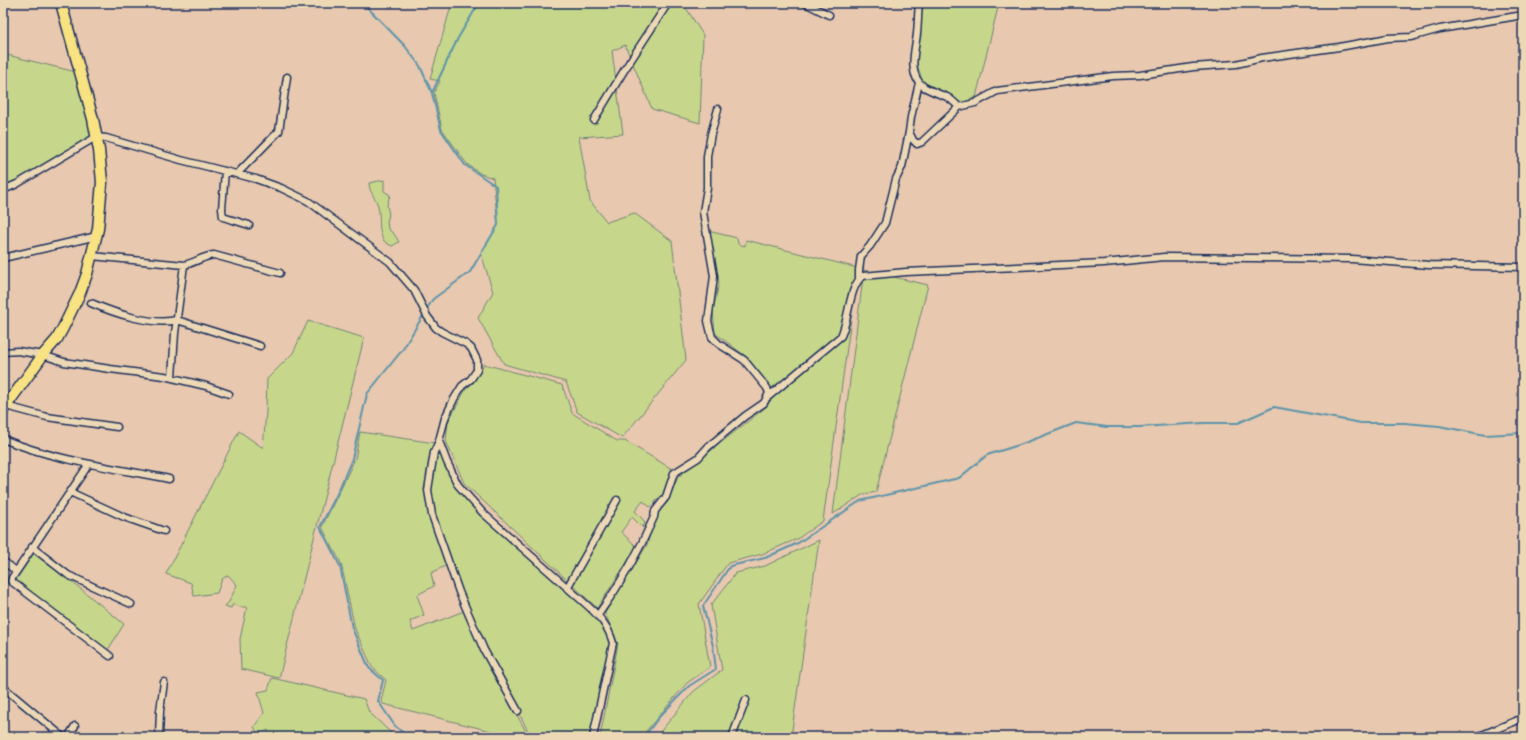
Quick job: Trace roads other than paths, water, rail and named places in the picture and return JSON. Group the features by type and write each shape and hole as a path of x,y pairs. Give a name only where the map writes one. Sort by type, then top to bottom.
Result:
{"highway":[{"path":"5,408 43,355 57,339 63,328 80,293 97,236 102,176 96,137 93,119 61,3"}],"street":[{"path":"594,120 624,69 668,3"},
{"path":"804,3 829,15"},
{"path":"919,3 913,66 915,75 919,83 924,87 948,98 959,107"},
{"path":"909,132 917,144 922,142 959,107 975,103 997,91 1113,76 1140,75 1193,67 1236,64 1262,58 1339,47 1388,38 1411,37 1440,29 1523,15"},
{"path":"237,174 279,132 287,76"},
{"path":"598,615 637,556 654,517 655,511 668,493 674,473 698,458 708,447 745,416 764,403 768,397 841,336 844,330 849,303 859,279 861,256 870,246 885,223 896,179 902,166 911,116 919,83"},
{"path":"718,109 707,156 708,188 703,205 714,276 708,321 712,337 719,344 744,360 767,388 769,393 768,397"},
{"path":"3,190 17,184 96,137 106,138 181,160 237,174 296,194 316,206 396,268 414,290 426,313 439,330 466,344 475,354 478,365 474,375 462,386 445,418 439,441 434,452 428,490 432,515 459,592 484,650 518,711"},
{"path":"225,171 222,209 223,217 249,225"},
{"path":"3,258 97,236"},
{"path":"92,256 184,265 191,264 205,255 214,255 280,272"},
{"path":"859,279 863,276 906,272 1104,264 1164,257 1352,259 1429,265 1523,267"},
{"path":"172,377 184,265"},
{"path":"91,303 105,309 150,320 170,322 177,320 260,346"},
{"path":"3,352 18,351 43,355 64,362 172,377 229,394"},
{"path":"5,408 47,417 117,428"},
{"path":"3,439 38,452 89,464 170,479"},
{"path":"439,441 458,485 483,513 598,615 609,630 614,643 593,737"},
{"path":"89,464 16,571 12,578 12,583 110,656"},
{"path":"70,492 124,517 164,531"},
{"path":"567,588 617,500"},
{"path":"32,547 68,575 131,604"},
{"path":"3,561 16,571"},
{"path":"159,737 160,711 164,682"},
{"path":"3,688 63,737"},
{"path":"732,737 746,700"},
{"path":"1478,737 1523,718"},
{"path":"68,737 75,726"}],"waterway":[{"path":"363,3 405,46 420,66 432,93 458,38 479,3"},
{"path":"426,310 433,299 470,272 498,225 496,186 465,165 441,130 432,93"},
{"path":"408,737 395,726 378,701 383,680 369,668 352,628 340,566 320,527 337,494 352,459 367,394 403,349 424,314"},
{"path":"644,737 659,717 689,686 716,669 713,646 703,606 730,566 765,558 798,543 860,501 959,478 987,455 1022,444 1076,423 1107,427 1238,423 1274,407 1361,423 1405,423 1439,426 1485,435 1523,433"}]}
